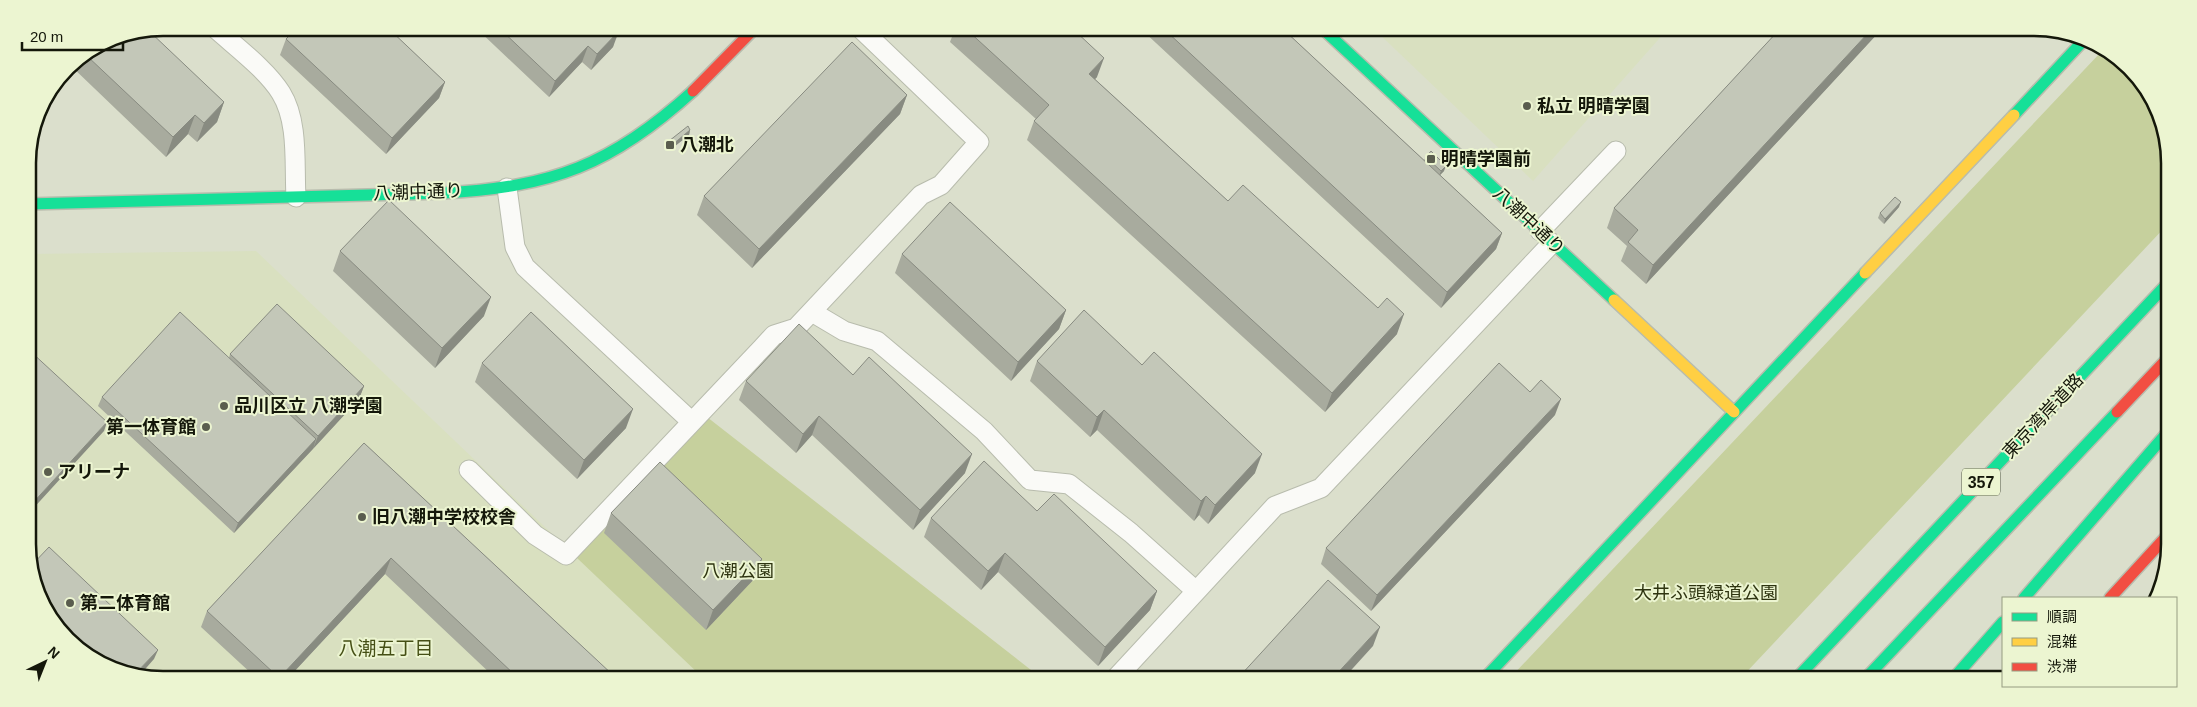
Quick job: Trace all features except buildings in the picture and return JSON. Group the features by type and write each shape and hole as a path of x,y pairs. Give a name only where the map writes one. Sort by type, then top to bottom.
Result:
{"main road":[{"name":"八潮中通り","path":"1331,36 1734,412"},
{"name":"八潮中通り","path":"37,204 296,197 506,188 554,178 583,167 648,130 694,92 747,37"},
{"path":"1492,670 2079,45"},
{"name":"東京湾岸道路","path":"1804,670 2161,291"},
{"path":"1874,670 2161,365"},
{"path":"2025,597 2161,441"},
{"path":"2111,597 2161,542"},
{"path":"1961,670 2002,623"}],"lane":[{"path":"225,37 266,75 282,94 292,126 296,197"},
{"path":"469,470 535,535 566,555 774,335 796,328 921,194 941,185 979,142 869,37"},
{"path":"1123,670 1275,506 1321,488 1546,237 1616,151"},
{"path":"506,188 515,247 518,258 525,267 692,422"},
{"path":"812,312 844,331 877,341 984,432 1030,480 1069,484 1131,533 1196,591"}],"shaded area":[{"name":"私立 明晴学園","path":"1382,36 1661,36 1533,181"},
{"name":"品川区立 八潮学園","path":"256,251 695,671 147,670 107,658 79,639 68,628 49,600 43,585 36,544 37,254"}],"green space":[{"name":"大井ふ頭緑道公園","path":"2099,55 2118,68 2129,79 2148,107 2160,147 2161,231 1748,670 1517,670"},
{"name":"八潮公園","path":"707,417 1032,671 695,671 577,558"}],"traffic: fast":[{"path":"1331,36 1614,300"},
{"path":"2014,115 2079,45"},
{"path":"37,204 444,193 517,185 549,178 579,168 607,154 635,137 693,91"},
{"path":"1492,670 1865,273"},
{"path":"1804,670 2161,290"},
{"path":"1873,670 2117,412"},
{"path":"2025,597 2161,440"},
{"path":"1961,670 2002,623"}],"traffic: slow":[{"path":"1865,273 2014,115"},
{"path":"1614,300 1734,412"}],"traffic: jam":[{"path":"693,91 746,37"},
{"path":"2117,412 2161,365"},
{"path":"2111,597 2161,542"}],"place":[{"name":"私立 明晴学園","path":"1527,106"},
{"name":"八潮北","path":"670,145"},
{"name":"明晴学園前","path":"1431,159"},
{"name":"品川区立 八潮学園","path":"224,406"},
{"name":"第一体育館","path":"206,427"},
{"name":"アリーナ","path":"48,472"},
{"name":"旧八潮中学校校舎","path":"362,517"},
{"name":"第二体育館","path":"70,603"}],"district":[{"name":"八潮五丁目","path":"386,648"}]}
